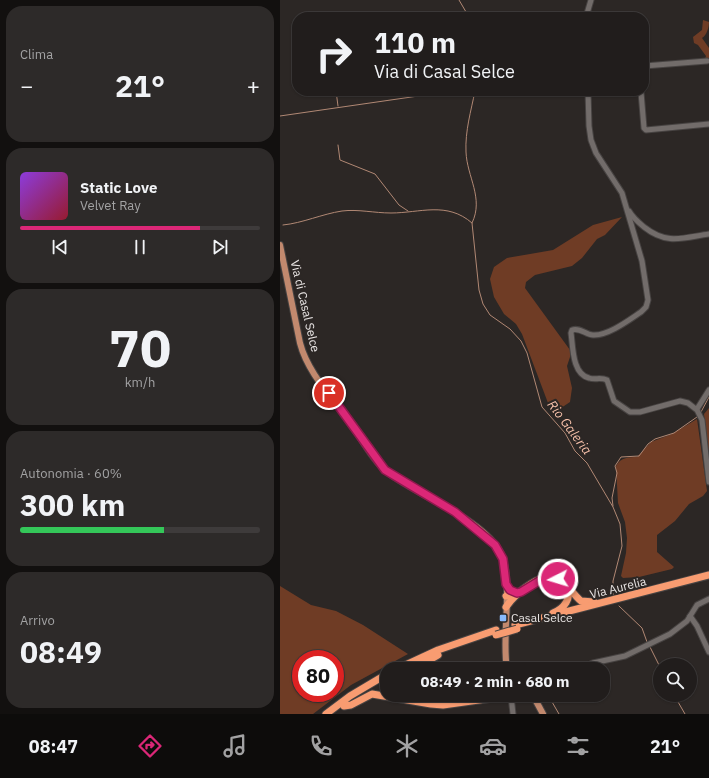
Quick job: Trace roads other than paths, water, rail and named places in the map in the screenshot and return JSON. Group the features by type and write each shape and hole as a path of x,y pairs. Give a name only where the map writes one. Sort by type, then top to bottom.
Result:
{"highway":[{"name":"Via Aurelia","path":"633,597 709,575"},
{"path":"506,608 518,594 539,580 547,577 558,579 566,585 582,602 610,603"},
{"name":"Via Aurelia","path":"412,662 438,650 516,627 709,579"},
{"path":"506,584 510,590 518,594"},
{"path":"516,627 559,610 568,597 569,592 566,585"},
{"path":"506,596 518,594"},
{"name":"Via Aurelia","path":"421,662 438,654 496,633"},
{"path":"425,662 438,654"},
{"path":"326,714 350,696 380,678"},
{"path":"335,713 380,683"},
{"path":"344,706 372,694 380,694"},
{"path":"424,702 443,704 460,702"}],"main road":[{"name":"Via di Casal Selce","path":"280,245 301,348 314,372 385,470 455,512 495,545 504,564 506,584 507,662"},
{"path":"537,702 543,714"}],"street":[{"path":"587,12 591,0"},
{"path":"649,66 707,61"},
{"path":"588,96 591,140 596,153 621,190 642,261 648,295 647,303 639,313 604,333 592,335 577,329 572,330 571,333 576,365 581,373 587,378 607,380 614,401 630,412 640,412 680,401 688,403 699,412"},
{"path":"641,96 644,128 646,130 709,124"},
{"path":"626,208 642,225 664,239 709,234"},
{"path":"709,390 699,412 709,482"},
{"path":"599,662 616,659 637,651 679,628 698,605 709,599"},
{"path":"690,616 697,626 709,652"},
{"path":"512,702 513,713"}],"waterway":[{"name":"Rio Galeria","path":"459,0 466,12"},
{"path":"337,96 338,106"},
{"path":"280,116 418,96"},
{"name":"Rio Galeria","path":"474,96 467,129 466,152 476,196 475,214 472,223 479,290 483,304 490,315 510,329 521,341 527,353 542,407 565,433 575,451 587,463 613,507 620,524 622,546 613,581 613,595"},
{"path":"338,145 340,160 375,174 399,205 408,211"},
{"path":"283,225 342,211 402,213 433,210 453,212 463,216 472,223"},
{"path":"701,412 709,397"},
{"path":"613,506 612,498 617,473 615,466 621,457 639,456 648,444 655,439 674,433 697,417"},
{"name":"Rio Galeria","path":"619,606 642,628 647,642"},
{"name":"Rio Galeria","path":"650,647 656,658"},
{"path":"552,702 559,714"},
{"name":"Rio Galeria","path":"678,702 685,714"}],"place":[{"name":"Casal Selce","path":"503,618"}]}
